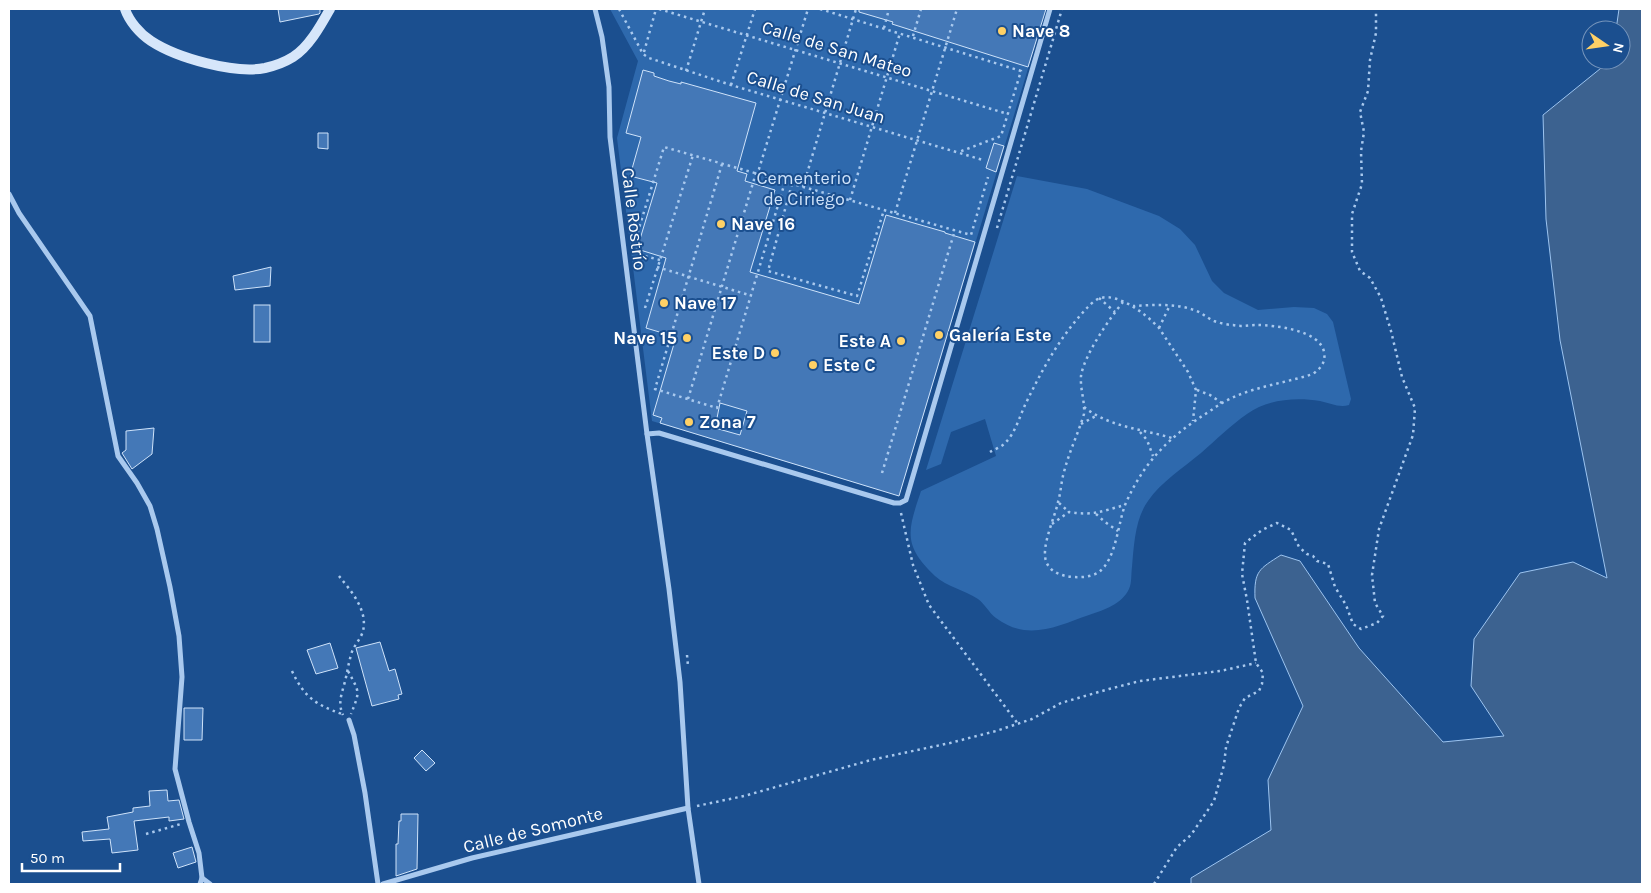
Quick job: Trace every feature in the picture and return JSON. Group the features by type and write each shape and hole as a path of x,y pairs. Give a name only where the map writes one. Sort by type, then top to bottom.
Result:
{"main road":[{"path":"124,9 139,31 151,41 181,55 206,63 241,69 264,68 295,56 306,45 330,9"}],"street":[{"name":"Calle Rostrío","path":"595,9 602,37 610,87 610,137 646,434 680,682 688,808"},
{"path":"646,434 659,433 894,503 906,500 1050,9"},
{"path":"9,194 19,213 90,316 118,456 150,506 162,551 179,636 182,677 175,769 199,853 201,881 210,884"},
{"path":"349,720 354,735 365,794 378,884"},
{"path":"688,808 699,884"},
{"name":"Calle de Somonte","path":"385,884 525,845 688,808"}],"path":[{"path":"618,9 643,54"},
{"path":"643,54 657,9"},
{"name":"Calle de San Mateo","path":"657,9 1008,114"},
{"path":"686,71 705,9"},
{"path":"731,85 755,9"},
{"path":"688,399 808,9"},
{"path":"820,9 946,46 1021,71 1001,136 958,153"},
{"path":"803,187 856,9"},
{"path":"884,28 889,9"},
{"path":"913,36 921,9"},
{"path":"895,213 957,9"},
{"path":"996,228 1062,9"},
{"path":"1154,884 1177,847 1191,835 1214,801 1224,765 1226,747 1232,734 1238,708 1245,698 1259,691 1262,684 1263,673 1256,663 1242,574 1245,543 1262,530 1277,523 1291,530 1299,547 1317,561 1328,564 1335,587 1346,605 1353,624 1361,629 1378,623 1383,616 1375,603 1372,575 1379,529 1413,436 1415,408 1402,377 1381,298 1370,278 1360,270 1352,252 1352,214 1362,184 1361,151 1364,132 1360,112 1368,91 1370,60 1376,33 1376,9"},
{"path":"850,200 900,32"},
{"name":"Calle de San Juan","path":"643,54 649,58 686,71 983,160"},
{"path":"660,260 637,254 635,241 664,147 971,235 988,177"},
{"path":"645,308 693,155"},
{"path":"722,164 655,389 717,408 785,182"},
{"path":"792,184 768,271 857,296 884,210"},
{"path":"882,473 955,230"},
{"path":"657,268 750,295"},
{"path":"990,452 1006,442 1056,346 1078,317 1099,298 1110,296 1133,306 1159,328 1188,372 1196,390 1193,421"},
{"path":"1099,298 1115,312"},
{"path":"1123,302 1096,343 1082,374 1081,386 1084,407 1081,424 1064,472 1058,503 1045,550 1045,559 1048,566 1054,572 1071,576 1092,576 1100,571 1111,552 1125,505 1153,456 1193,421 1237,395 1313,374 1324,363 1324,352 1321,344 1314,338 1295,330 1268,326 1253,325 1241,327 1224,324 1213,321 1196,310 1170,305 1133,306"},
{"path":"1159,328 1170,305"},
{"path":"1196,390 1210,395 1222,403"},
{"path":"1084,407 1096,416 1138,430 1172,438"},
{"path":"1081,424 1096,416"},
{"path":"1138,430 1147,440 1153,456"},
{"path":"1058,503 1069,512 1085,514 1096,514 1125,505"},
{"path":"896,512 901,513 907,509"},
{"path":"1052,524 1069,512"},
{"path":"901,513 913,565 929,605 1018,724"},
{"path":"1096,514 1118,530"},
{"path":"339,576 351,590 360,606 364,619 362,632 351,655 340,705 342,714"},
{"path":"687,653 689,672"},
{"path":"698,815 697,806 744,796 871,760 996,731 1032,719 1061,703 1108,689 1140,681 1220,671 1256,663"},
{"path":"292,671 306,694 315,702 342,714 349,720 358,698 358,690 348,672"},
{"path":"146,834 189,822"}],"green space":[{"name":"Cementerio de Ciriego","path":"610,9 1046,9 899,496 652,421 617,138 638,61"},
{"path":"1017,176 1087,189 1159,216 1180,229 1195,245 1212,281 1224,293 1258,310 1294,307 1314,308 1327,314 1333,322 1351,399 1349,405 1342,406 1311,400 1282,400 1264,405 1241,418 1166,481 1148,501 1140,516 1136,532 1130,587 1122,599 1106,609 1042,630 1020,629 1008,625 994,616 978,599 940,580 924,565 917,555 911,536 913,516 921,491 996,456 985,419 951,432 941,464 926,470"}],"shaded area":[{"path":"1619,9 1642,9 1642,884 1191,884 1191,878 1271,830 1268,780 1303,706 1255,598 1257,576 1268,564 1281,555 1300,561 1359,648 1443,742 1504,736 1471,686 1474,639 1520,573 1573,562 1607,578 1560,340 1546,219 1543,115 1599,70 1631,70 1631,20 1617,20"}],"building":[{"path":"278,9 320,9 320,13 280,22"},
{"path":"859,9 1046,9 1028,67 892,24 893,22 859,12"},
{"path":"643,70 654,73 654,76 669,81 681,84 681,82 756,103 737,171 747,174 745,181 775,190 750,272 859,304 886,215 975,242 899,496 660,423 662,418 653,415 676,337 646,328 666,258 637,249 657,183 630,176 641,137 626,133","holes":["720,403 747,411 740,435 715,428"]},
{"path":"318,133 328,133 328,149 318,148"},
{"path":"994,143 1004,146 996,172 986,168"},
{"path":"271,267 270,286 235,290 233,276"},
{"path":"254,305 270,305 270,342 254,342"},
{"path":"154,428 152,454 132,469 122,453 126,450 126,431"},
{"path":"380,642 389,671 395,669 402,694 398,695 399,699 372,706 356,648"},
{"path":"330,643 338,668 316,674 307,650"},
{"path":"184,708 203,708 202,740 184,740"},
{"path":"422,750 435,763 426,771 414,758"},
{"path":"167,790 168,801 179,800 184,819 169,821 169,817 134,821 138,850 112,853 110,839 83,841 82,832 109,829 107,817 133,812 133,808 150,806 149,791"},
{"path":"401,814 418,814 417,869 396,876 396,844 398,844"},
{"path":"192,847 196,862 178,868 173,853"}],"place":[{"name":"Nave 8","path":"1002,31"},
{"name":"Nave 16","path":"721,224"},
{"name":"Nave 17","path":"664,303"},
{"name":"Galería Este","path":"939,335"},
{"name":"Nave 15","path":"687,338"},
{"name":"Este A","path":"901,341"},
{"name":"Este D","path":"775,353"},
{"name":"Este C","path":"813,365"},
{"name":"Zona 7","path":"689,422"}]}
